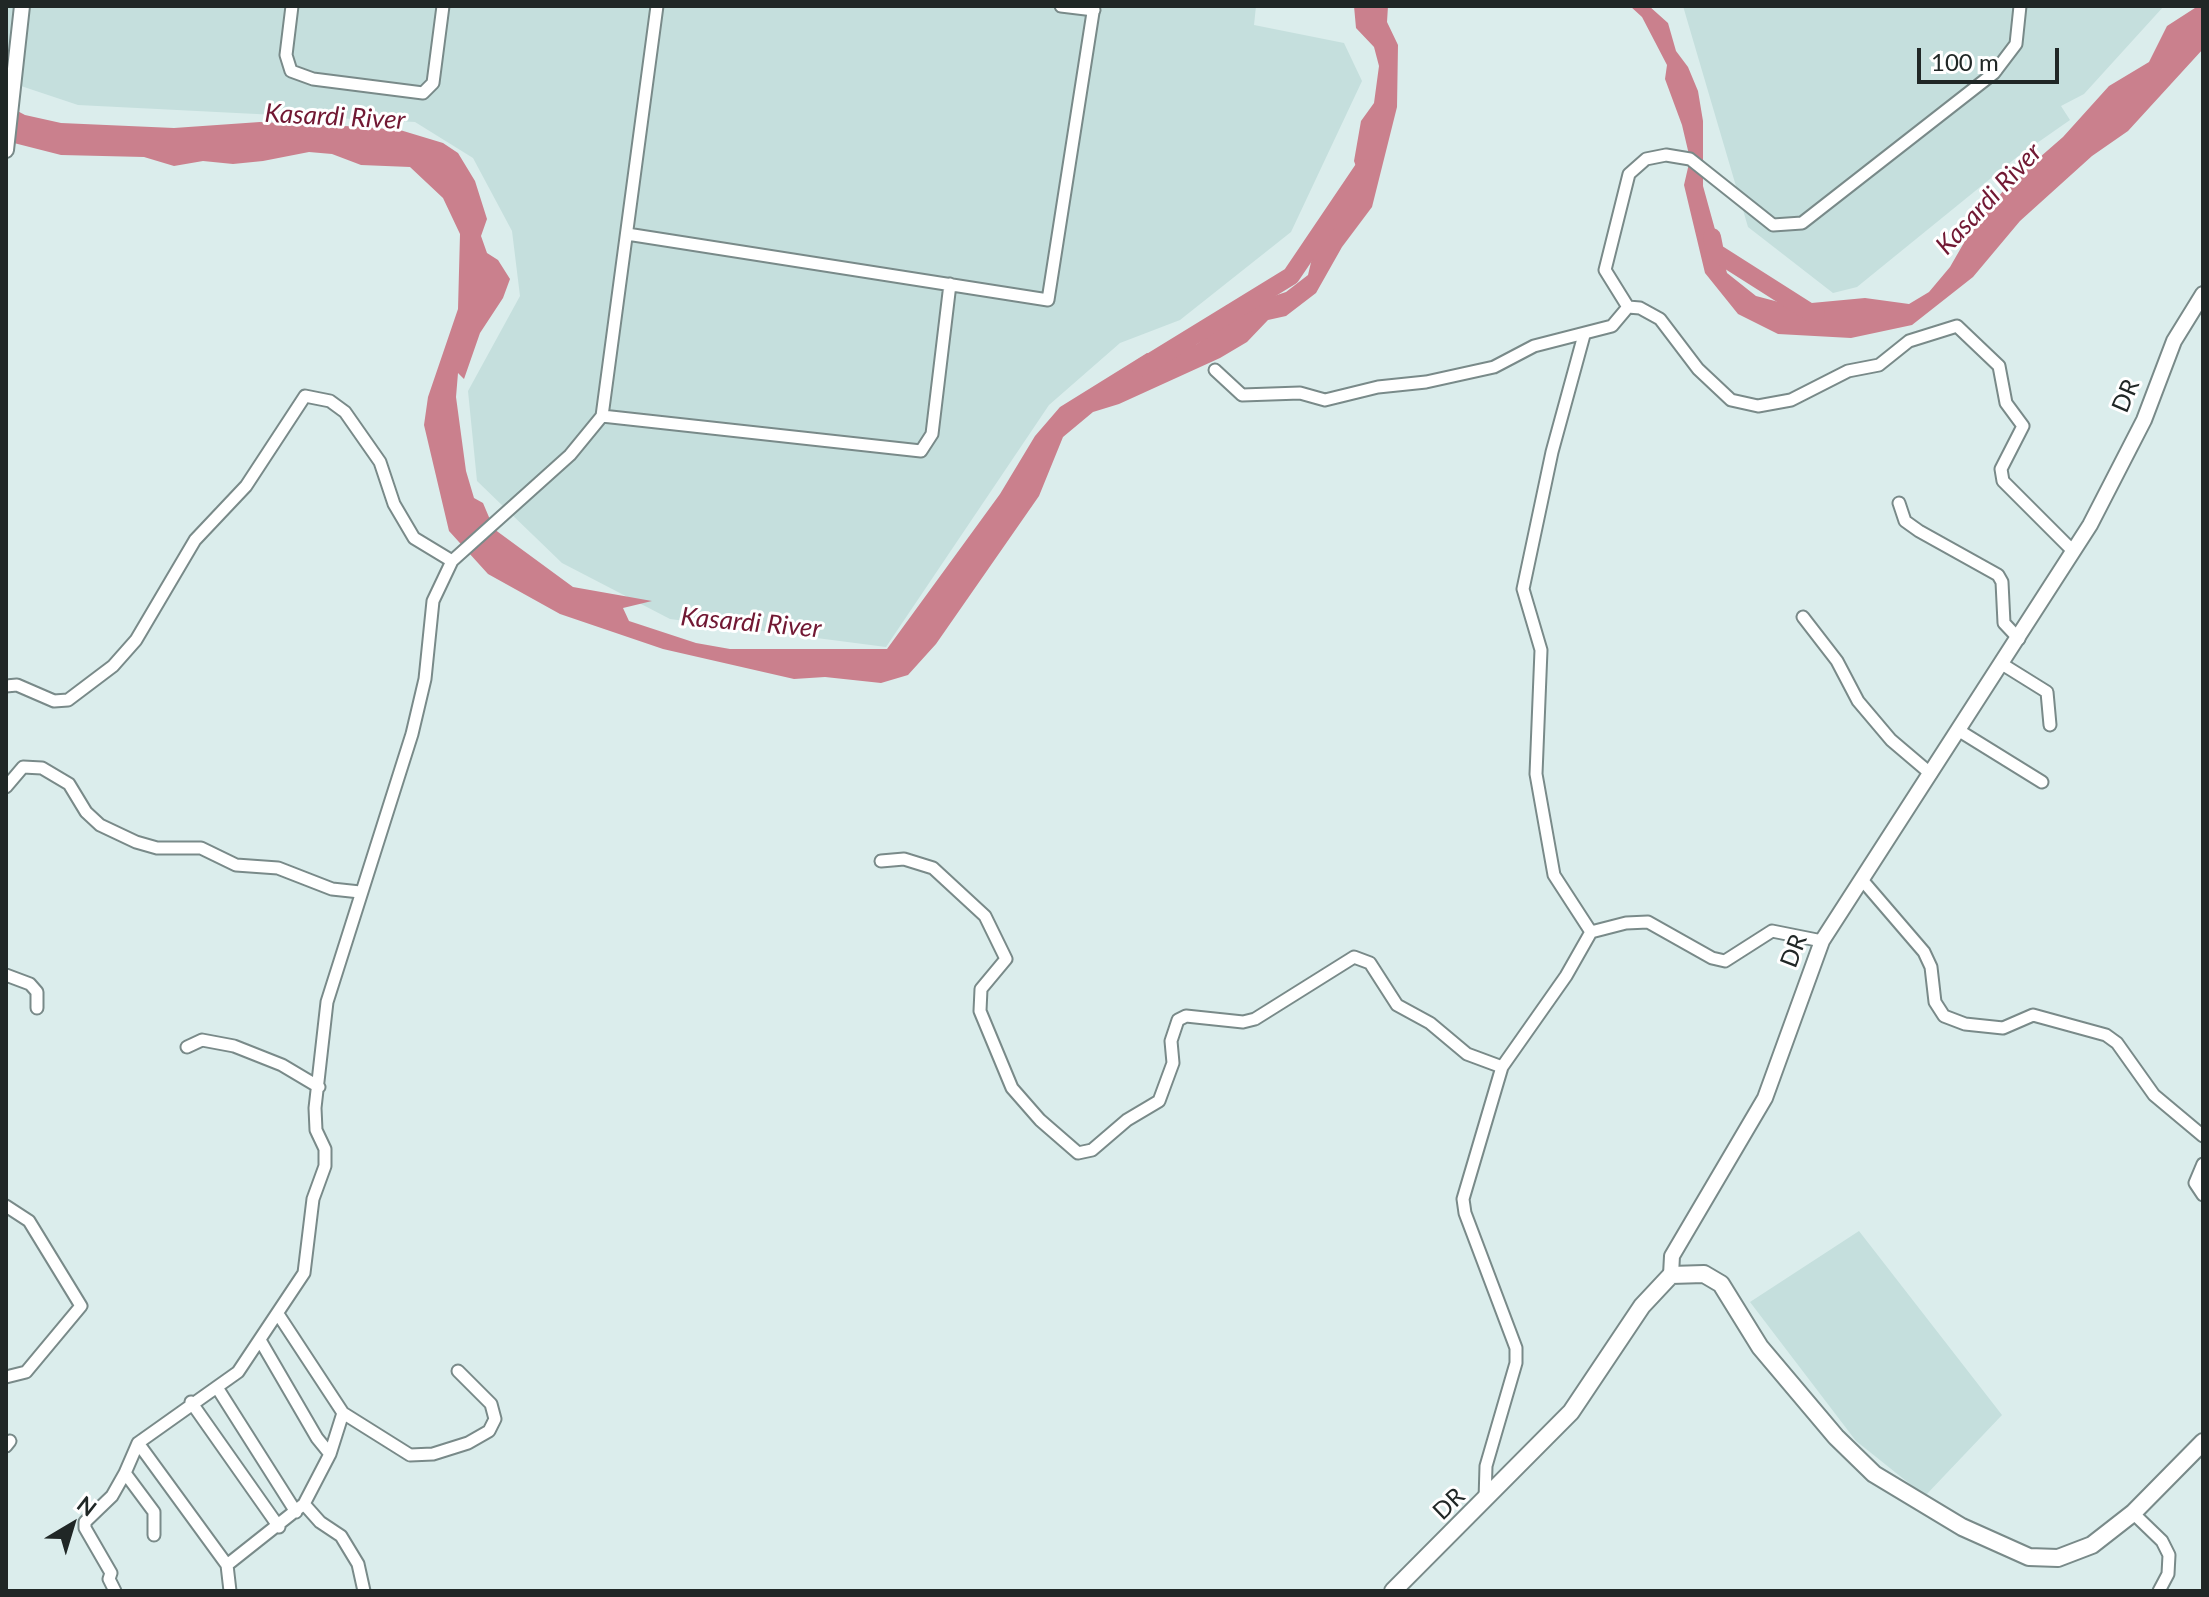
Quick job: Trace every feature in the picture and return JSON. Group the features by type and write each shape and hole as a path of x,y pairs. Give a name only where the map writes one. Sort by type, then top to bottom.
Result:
{"main road":[{"path":"1671,1275 1704,1274 1721,1284 1760,1347 1855,1457 1895,1489 1962,1527 2029,1557 2058,1558 2092,1545 2133,1513 2203,1442"},
{"name":"DR","path":"1393,1591 1571,1412 1642,1306 1671,1275"}],"street":[{"path":"6,150 22,6"},
{"path":"292,6 286,55 291,71 313,79 423,93 433,83 443,6"},
{"path":"115,1591 109,1579 111,1573 85,1528 85,1522 112,1496 138,1443 191,1402 218,1389 238,1372 304,1273 313,1199 325,1166 325,1149 316,1130 327,1002 412,734 425,679 433,601 457,557 570,455 602,416 657,6"},
{"path":"627,234 1048,300 1094,8 1061,6"},
{"path":"1628,307 1605,270 1607,249 1617,228 1629,174 1646,159 1666,155 1695,161 1773,225 1802,223 1994,73 2016,44 2020,6"},
{"path":"602,416 921,451 932,434 950,284"},
{"name":"DR","path":"1671,1275 1672,1256 1765,1098 1822,941 2073,551 2144,420 2174,341 2203,294"},
{"path":"1215,370 1242,395 1300,393 1325,400 1378,387 1426,382 1494,367 1534,346 1612,326 1628,307"},
{"path":"1628,307 1640,308 1660,319 1711,383 1745,406 1791,400 1848,371 1879,365 1909,341 1957,326 1999,366 2006,403 2023,426 2001,469 2003,481 2073,551"},
{"path":"1584,335 1552,452 1523,589 1541,650 1536,774 1554,875 1591,932"},
{"path":"12,685 54,701 68,700 113,666 136,640 195,540 246,486 305,396 330,401 345,412 380,462 394,504 414,538 457,557"},
{"path":"1899,503 1905,521 1998,575 2002,582 2004,623 2019,639"},
{"path":"1803,617 1837,661 1858,701 1891,740 1931,774"},
{"path":"2002,664 2047,692 2050,725"},
{"path":"1958,730 2042,782"},
{"path":"6,787 23,767 42,768 69,784 86,812 100,825 136,842 157,848 201,848 236,865 278,868 332,889 360,892"},
{"path":"881,861 904,859 933,868 985,916 1006,959 981,989 980,1011 1012,1088 1040,1120 1078,1153 1092,1150 1127,1120 1159,1101 1173,1063 1171,1041 1178,1020 1186,1016 1243,1022 1255,1019 1354,957 1370,963 1397,1005 1430,1023 1467,1054 1502,1067"},
{"path":"1863,881 1924,952 1931,967 1935,1002 1944,1016 1965,1024 2003,1028 2033,1015 2106,1035 2117,1043 2154,1095 2203,1136"},
{"path":"1485,1501 1486,1466 1516,1363 1516,1348 1465,1213 1463,1199 1502,1067 1566,976 1591,932 1626,923 1648,922 1712,958 1725,961 1772,931 1822,941"},
{"path":"6,975 30,984 37,992 37,1008"},
{"path":"187,1047 202,1040 234,1046 282,1065 319,1087"},
{"path":"2203,1164 2195,1183 2203,1195"},
{"path":"6,1206 29,1221 81,1306 26,1372 6,1377"},
{"path":"278,1314 343,1413 410,1455 423,1457 468,1443 489,1431 495,1419 491,1404 458,1371"},
{"path":"260,1340 330,1454"},
{"path":"218,1389 300,1508 341,1536 358,1564 364,1591"},
{"path":"191,1402 279,1527"},
{"path":"227,1565 300,1508 330,1454 343,1413"},
{"path":"138,1443 227,1565 230,1591"},
{"path":"125,1473 154,1512 154,1535"},
{"path":"2133,1513 2162,1541 2169,1555 2168,1574 2159,1591"}],"shaded area":[{"path":"6,6 1256,6 1254,25 1344,43 1362,81 1291,232 1180,320 1120,343 1049,405 886,647 670,619 562,563 477,481 468,391 520,296 512,231 473,158 415,122 78,105 6,81"},
{"path":"1354,6 1388,6 1387,22 1398,45 1397,107 1372,207 1342,247 1316,293 1286,316 1268,320 1247,342 1220,358 1119,404 1093,412 1063,437 1039,496 936,644 908,675 881,683 825,677 794,679 663,649 560,614 488,574 449,531 424,425 428,397 458,309 460,234 443,198 410,167 361,165 332,154 309,152 263,161 233,164 203,161 174,166 144,157 61,155 6,141 6,105 25,115 61,123 174,128 260,122 365,127 400,130 443,143 458,153 475,181 487,219 481,236 487,253 498,260 510,279 503,298 480,333 464,379 458,373 456,397 466,471 474,498 483,503 494,529 573,587 652,601 623,608 629,621 696,643 730,649 887,649 1000,494 1035,436 1060,407 1147,353 1163,356 1197,344 1250,304 1286,292 1308,275 1317,237 1332,210 1347,196 1358,172 1354,161 1361,121 1374,103 1379,66 1374,47 1356,28"},
{"path":"1630,6 1649,6 1668,23 1676,51 1688,67 1698,91 1703,121 1703,186 1727,273 1756,296 1790,305 1865,298 1909,304 1929,292 1950,267 1973,227 2008,185 2063,137 2109,86 2149,62 2167,26 2198,6 2203,6 2203,49 2128,131 2092,156 2020,221 1973,277 1912,325 1851,338 1778,334 1738,314 1705,273 1684,185 1690,159 1682,125 1665,79 1667,65 1642,17"},
{"path":"1683,6 2164,6 2084,94 2061,106 2070,120 2017,157 1857,287 1833,293 1748,227"},
{"path":"1859,1231 2002,1415 1925,1496 1856,1441 1750,1302"}],"waterway":[{"name":"Kasardi River","path":"1141,368 1291,276 1364,168"},
{"name":"Kasardi River","path":"1712,237 1715,252 1811,313 1816,313"}]}
